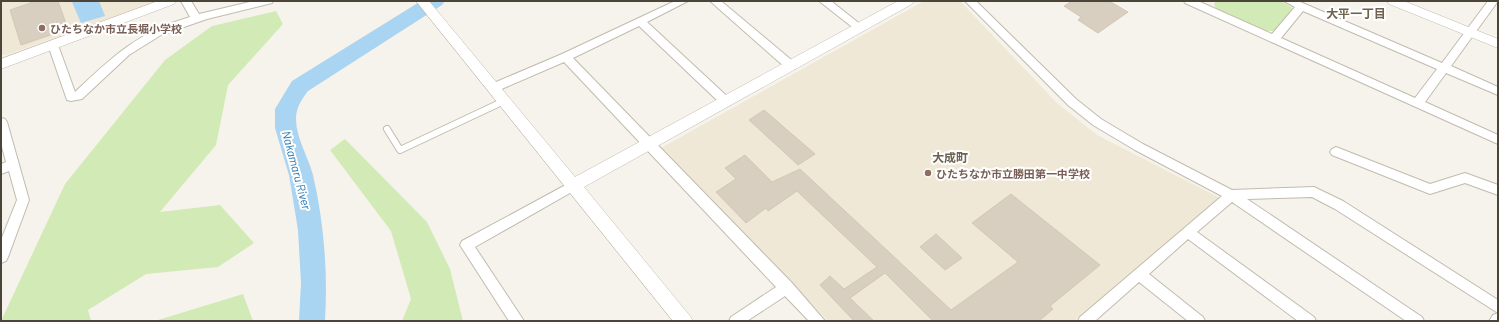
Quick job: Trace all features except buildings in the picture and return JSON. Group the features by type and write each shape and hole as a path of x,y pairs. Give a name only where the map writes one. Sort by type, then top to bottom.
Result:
{"street":[{"path":"1,64 170,1"},
{"path":"186,1 196,18"},
{"path":"53,45 71,97 78,96 122,55 142,40 196,18 268,1"},
{"path":"422,1 684,321"},
{"path":"493,88 566,57 683,1"},
{"path":"715,1 791,66"},
{"path":"824,1 860,28"},
{"path":"518,321 466,245 908,1"},
{"path":"970,1 1072,102 1097,122 1139,147 1231,195 1417,321"},
{"path":"1189,1 1207,4 1274,39 1498,140"},
{"path":"1289,1 1498,91"},
{"path":"1393,1 1498,44"},
{"path":"1418,103 1493,1"},
{"path":"1274,39 1301,6"},
{"path":"641,22 726,102"},
{"path":"566,57 818,321"},
{"path":"1,122 4,144 13,164 23,200 1,257"},
{"path":"1336,152 1430,189 1465,178 1498,190"},
{"path":"1,169 13,164"},
{"path":"1085,321 1231,195 1314,192 1339,204 1498,307"},
{"path":"1188,232 1309,321"},
{"path":"1139,274 1198,321"},
{"path":"736,321 787,287"}],"lane":[{"path":"387,129 400,150 504,102"}],"shaded area":[{"name":"ひたちなか市立長堀小学校","path":"1,1 157,1 6,55 1,55"},
{"name":"ひたちなか市立勝田第一中学校","path":"924,1 960,1 1057,103 1097,135 1220,198 1074,321 828,321 661,148"}],"green space":[{"path":"1216,1 1281,1 1293,8 1274,31 1265,31 1216,9 1214,4"},
{"path":"276,11 283,24 228,85 216,145 160,212 220,205 254,243 218,267 146,274 88,310 91,321 1,321 65,184 165,60 212,26"},
{"path":"345,139 427,222 450,269 463,321 402,321 411,299 391,231 330,150"},
{"path":"243,294 253,321 156,321 158,320"}],"water":[{"path":"99,1 105,16 81,23 72,2"}],"waterway":[{"name":"Nakamaru River","path":"312,321 314,265 311,230 301,175 286,128 285,113 287,106 300,86 435,1"}],"place":[{"name":"ひたちなか市立長堀小学校","path":"42,28"},
{"name":"ひたちなか市立勝田第一中学校","path":"928,173"}],"district":[{"name":"大平一丁目","path":"1356,13"},
{"name":"大成町","path":"950,157"}]}
